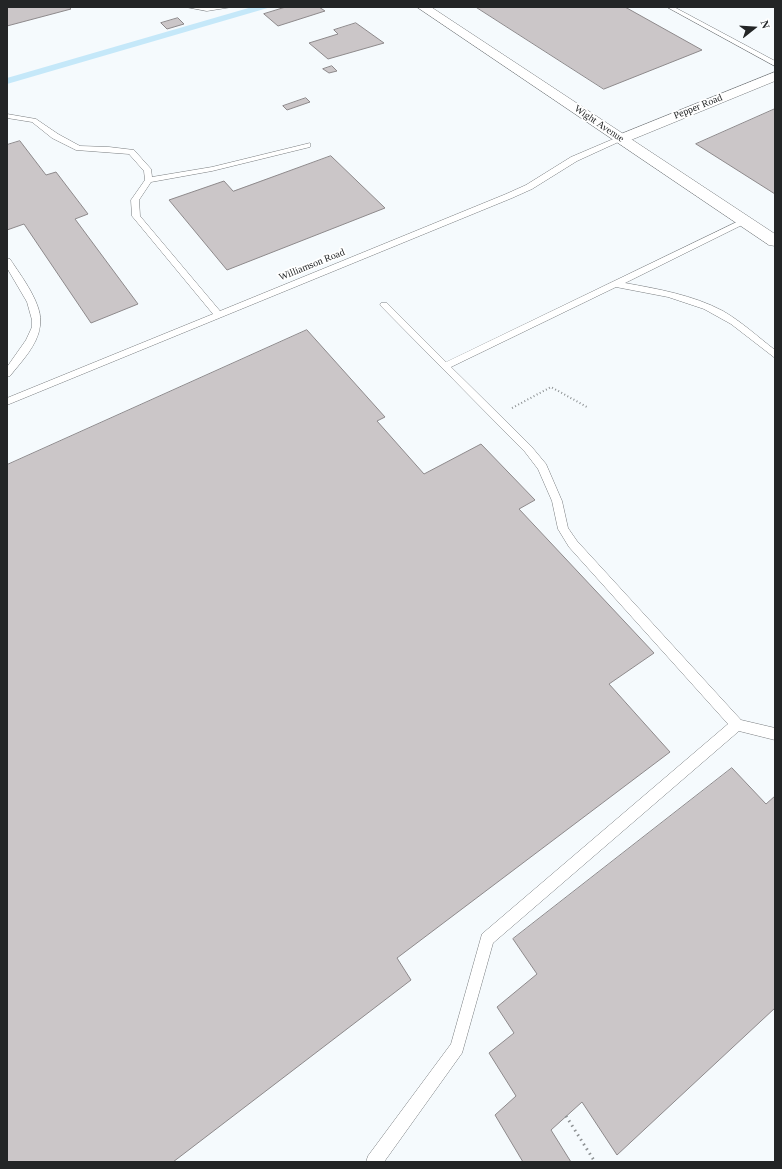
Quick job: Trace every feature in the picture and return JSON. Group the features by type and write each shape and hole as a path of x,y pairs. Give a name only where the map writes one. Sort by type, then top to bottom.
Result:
{"street":[{"name":"Wight Avenue","path":"423,7 746,221 773,237"},
{"name":"Pepper Road","path":"622,139 775,76"}],"lane":[{"path":"189,7 207,9 229,7"},
{"path":"670,7 775,64"},
{"path":"7,116 34,120 55,136 79,148 109,149 131,152 148,171 149,180 135,200 136,216 219,316"},
{"name":"Williamson Road","path":"7,402 509,196 530,186 574,159 622,139"},
{"path":"149,180 212,169 307,145"},
{"path":"445,366 746,221"},
{"path":"7,261 36,310 36,326 28,344 7,374"},
{"path":"616,284 656,291 704,306 720,313 775,355"},
{"path":"384,305 528,449 542,467 557,502 563,529 573,544 737,725 775,734"},
{"path":"374,1162 457,1048 487,939 737,725"}],"path":[{"path":"508,410 551,387 587,407"},
{"path":"566,1116 595,1162"}],"shaded area":[{"path":"252,7 271,7 7,84 7,78"}],"building":[{"path":"7,7 69,7 71,9 7,26"},
{"path":"286,7 319,7 325,11 278,26 264,14"},
{"path":"476,7 625,7 702,50 604,89"},
{"path":"178,18 184,24 167,29 161,23"},
{"path":"356,23 384,43 328,59 309,43 338,34 334,30"},
{"path":"332,66 337,71 329,73 323,69"},
{"path":"306,98 310,102 287,110 283,106"},
{"path":"775,109 775,194 696,144"},
{"path":"20,141 46,175 56,172 88,214 75,219 138,304 91,323 24,224 7,230 7,145"},
{"path":"331,156 385,208 227,270 169,200 224,181 233,191"},
{"path":"307,330 385,417 377,421 424,474 481,444 535,500 519,509 654,653 609,684 670,752 397,958 411,980 173,1162 7,1162 7,465"},
{"path":"732,768 766,804 775,796 775,1008 617,1155 582,1102 551,1130 571,1162 523,1162 495,1115 516,1096 489,1053 514,1033 497,1007 537,974 513,939"}]}
